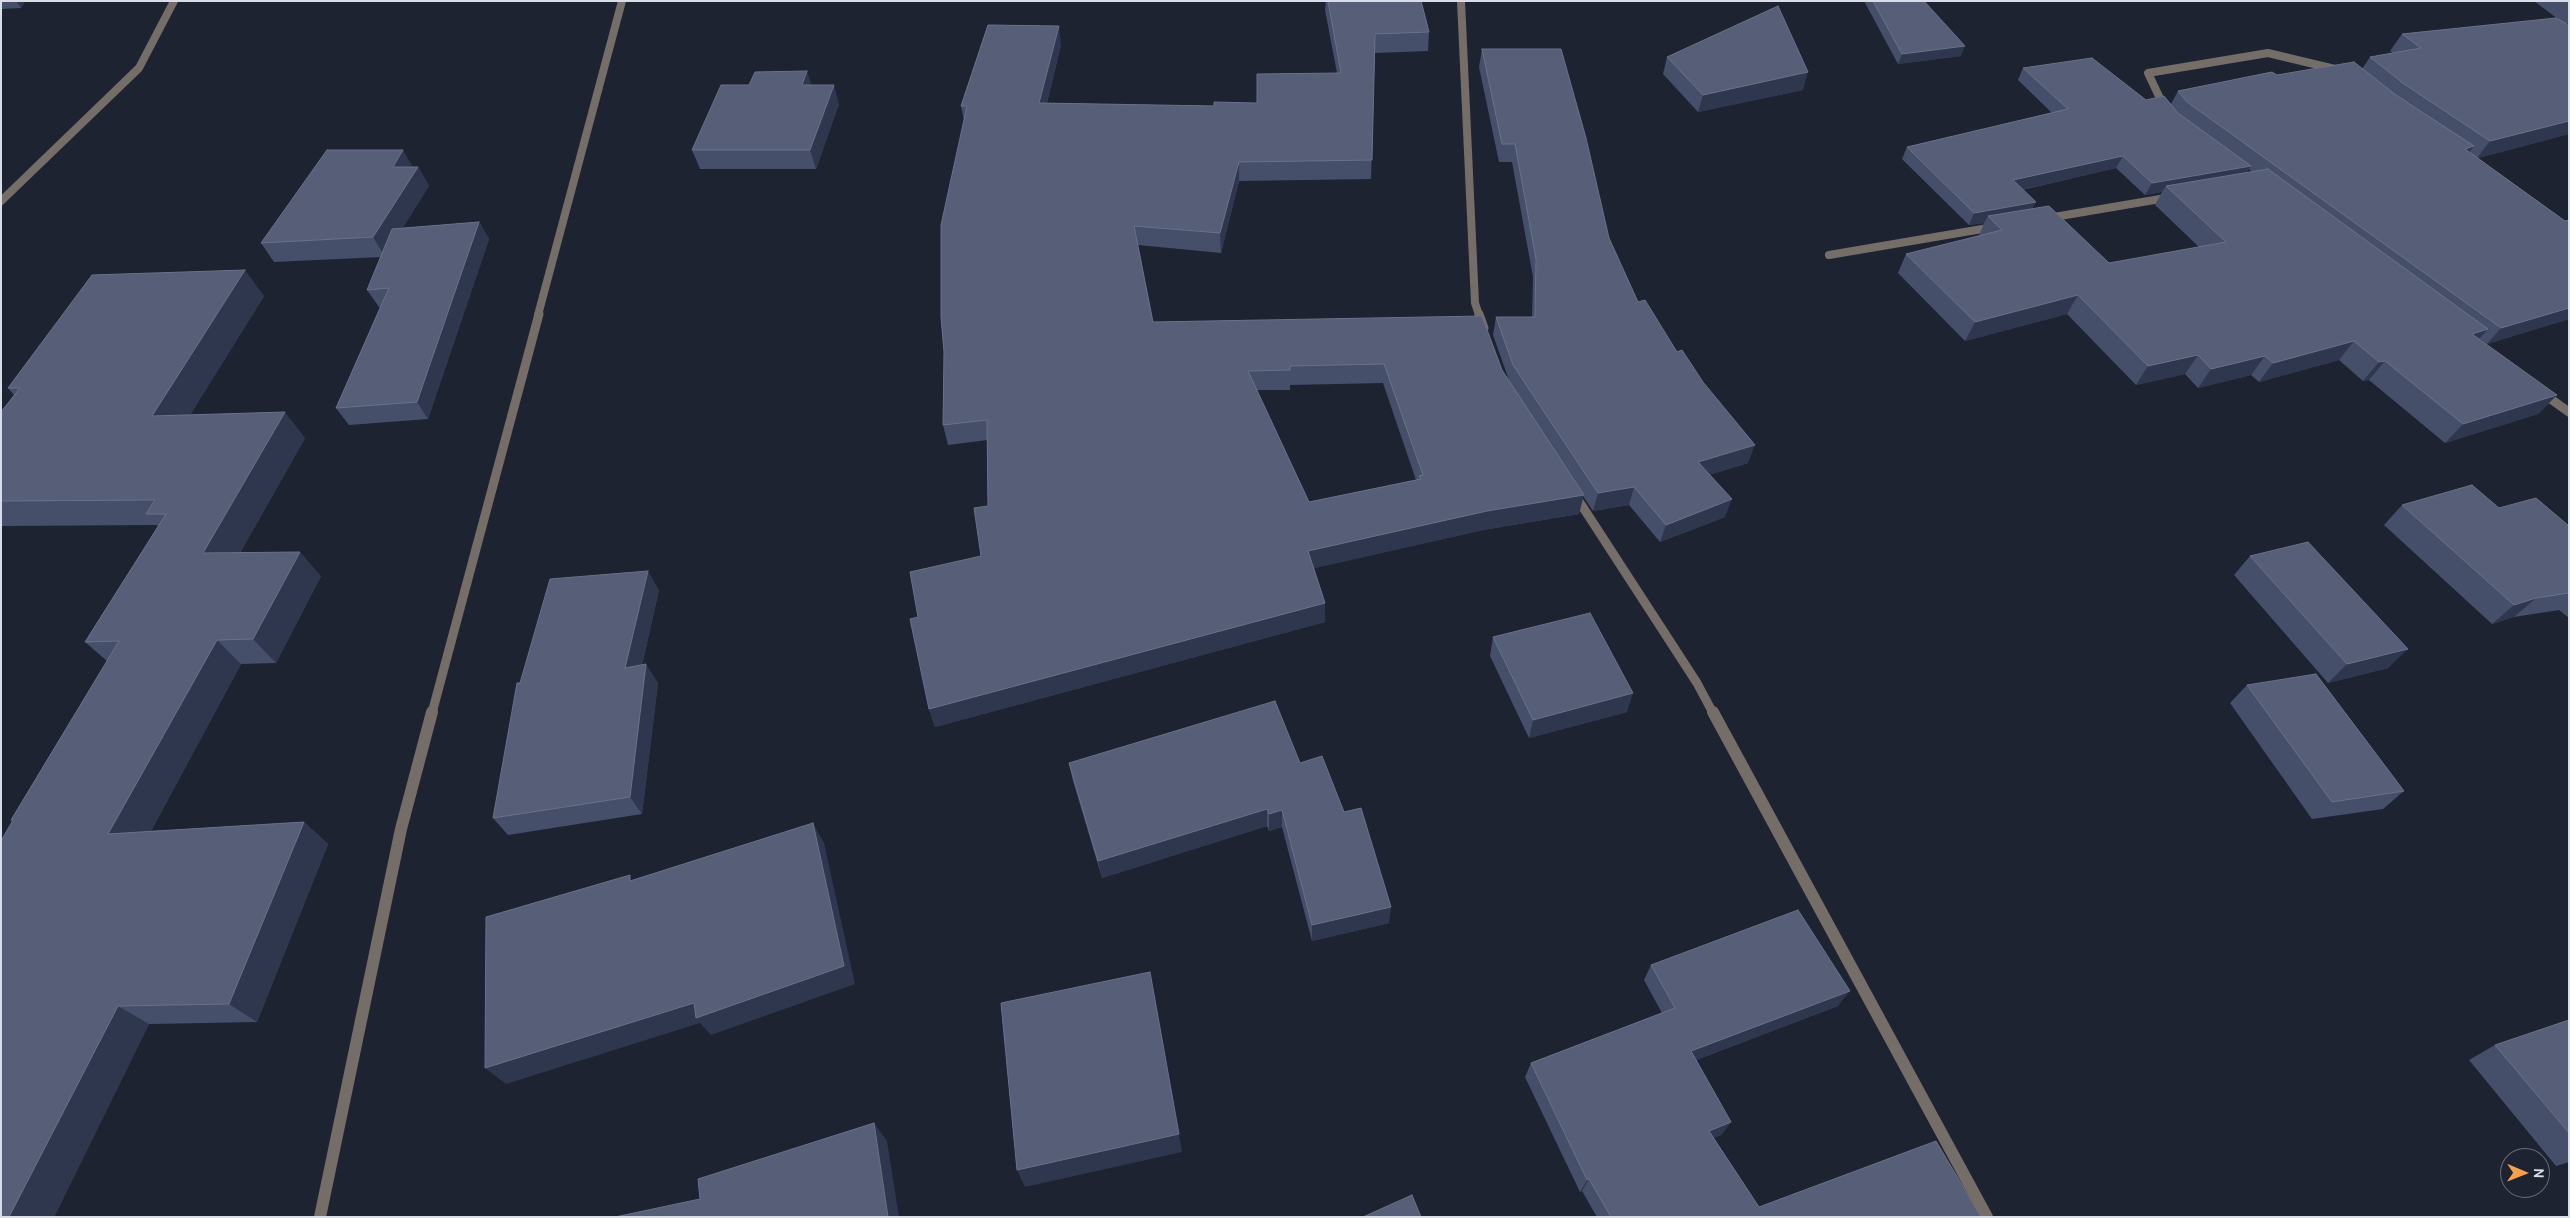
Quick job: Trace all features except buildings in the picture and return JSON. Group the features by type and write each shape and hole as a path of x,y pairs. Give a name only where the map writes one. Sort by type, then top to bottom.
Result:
{"street":[{"path":"1,201 139,68 174,1"},
{"path":"320,1217 401,829 622,1"},
{"path":"1461,1 1475,303 1488,340"},
{"path":"2169,115 2160,102 2148,73 2268,53 2345,71"},
{"path":"2043,219 2179,196"},
{"path":"1829,255 2004,225"},
{"path":"2537,389 2569,412"},
{"path":"1570,488 1697,684 1987,1217"}]}
